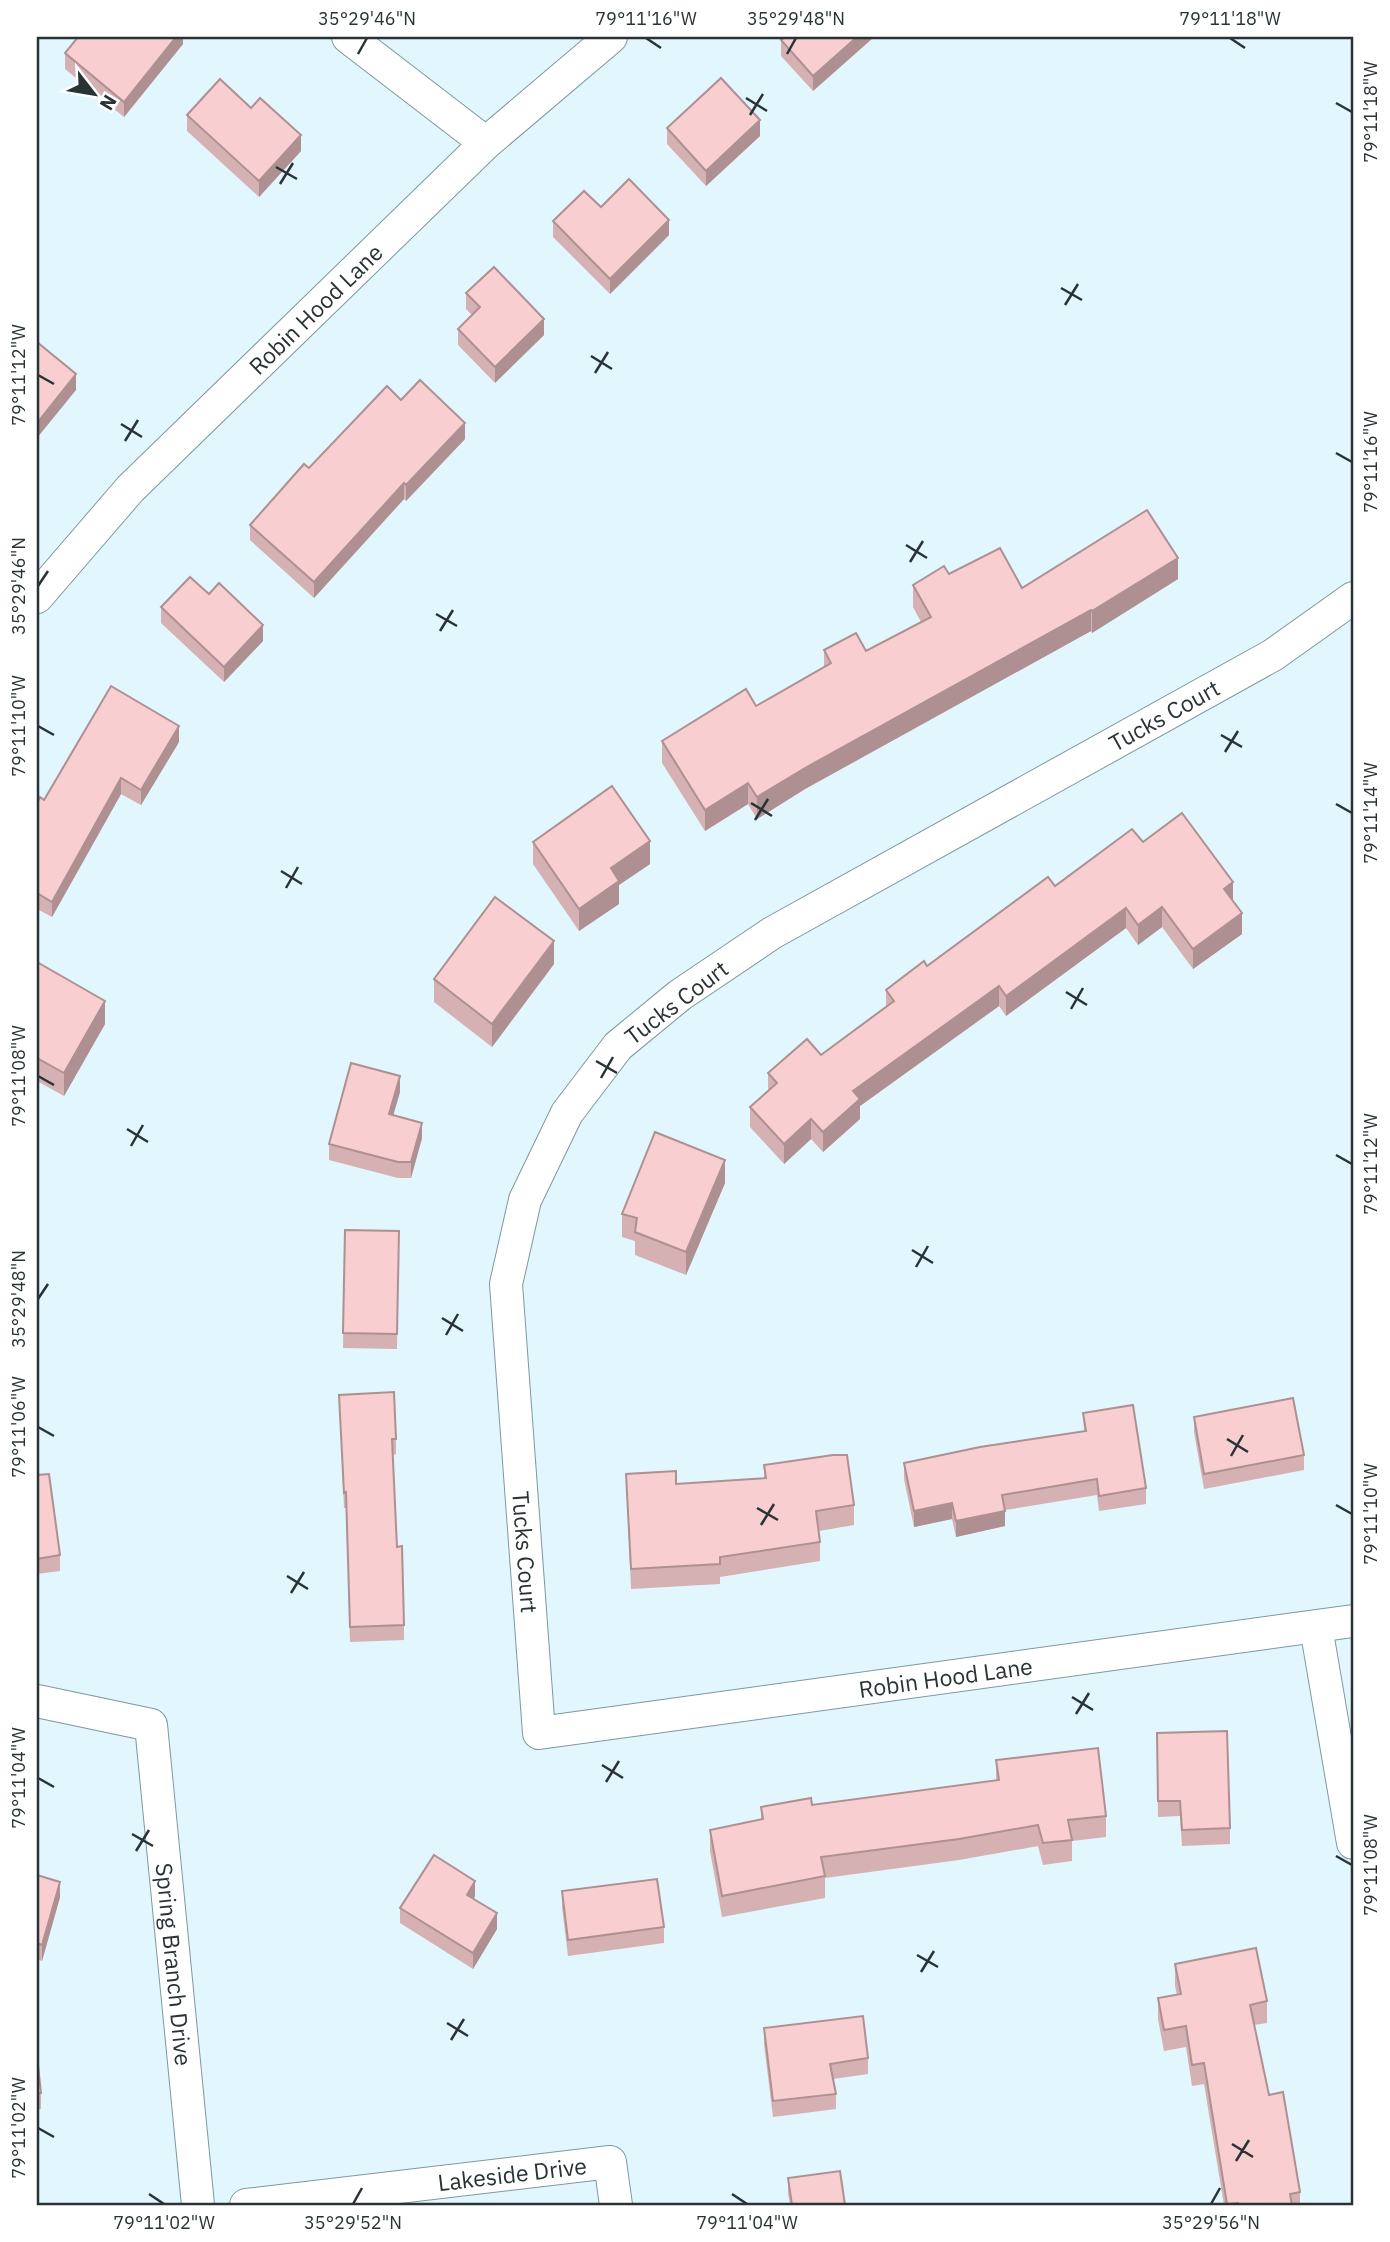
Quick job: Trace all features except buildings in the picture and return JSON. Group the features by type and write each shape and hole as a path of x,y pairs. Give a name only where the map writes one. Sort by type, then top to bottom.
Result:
{"street":[{"path":"348,37 486,143"},
{"name":"Robin Hood Lane","path":"37,597 130,489 486,143 611,37"},
{"name":"Tucks Court","path":"539,1733 506,1284 525,1200 567,1113 618,1046 680,995 772,933 1273,655 1353,598"},
{"name":"Robin Hood Lane","path":"539,1733 1353,1620"},
{"path":"1316,1627 1353,1843"},
{"name":"Spring Branch Drive","path":"37,1701 151,1725 198,2205"},
{"name":"Lakeside Drive","path":"246,2205 610,2162 616,2205"}]}
